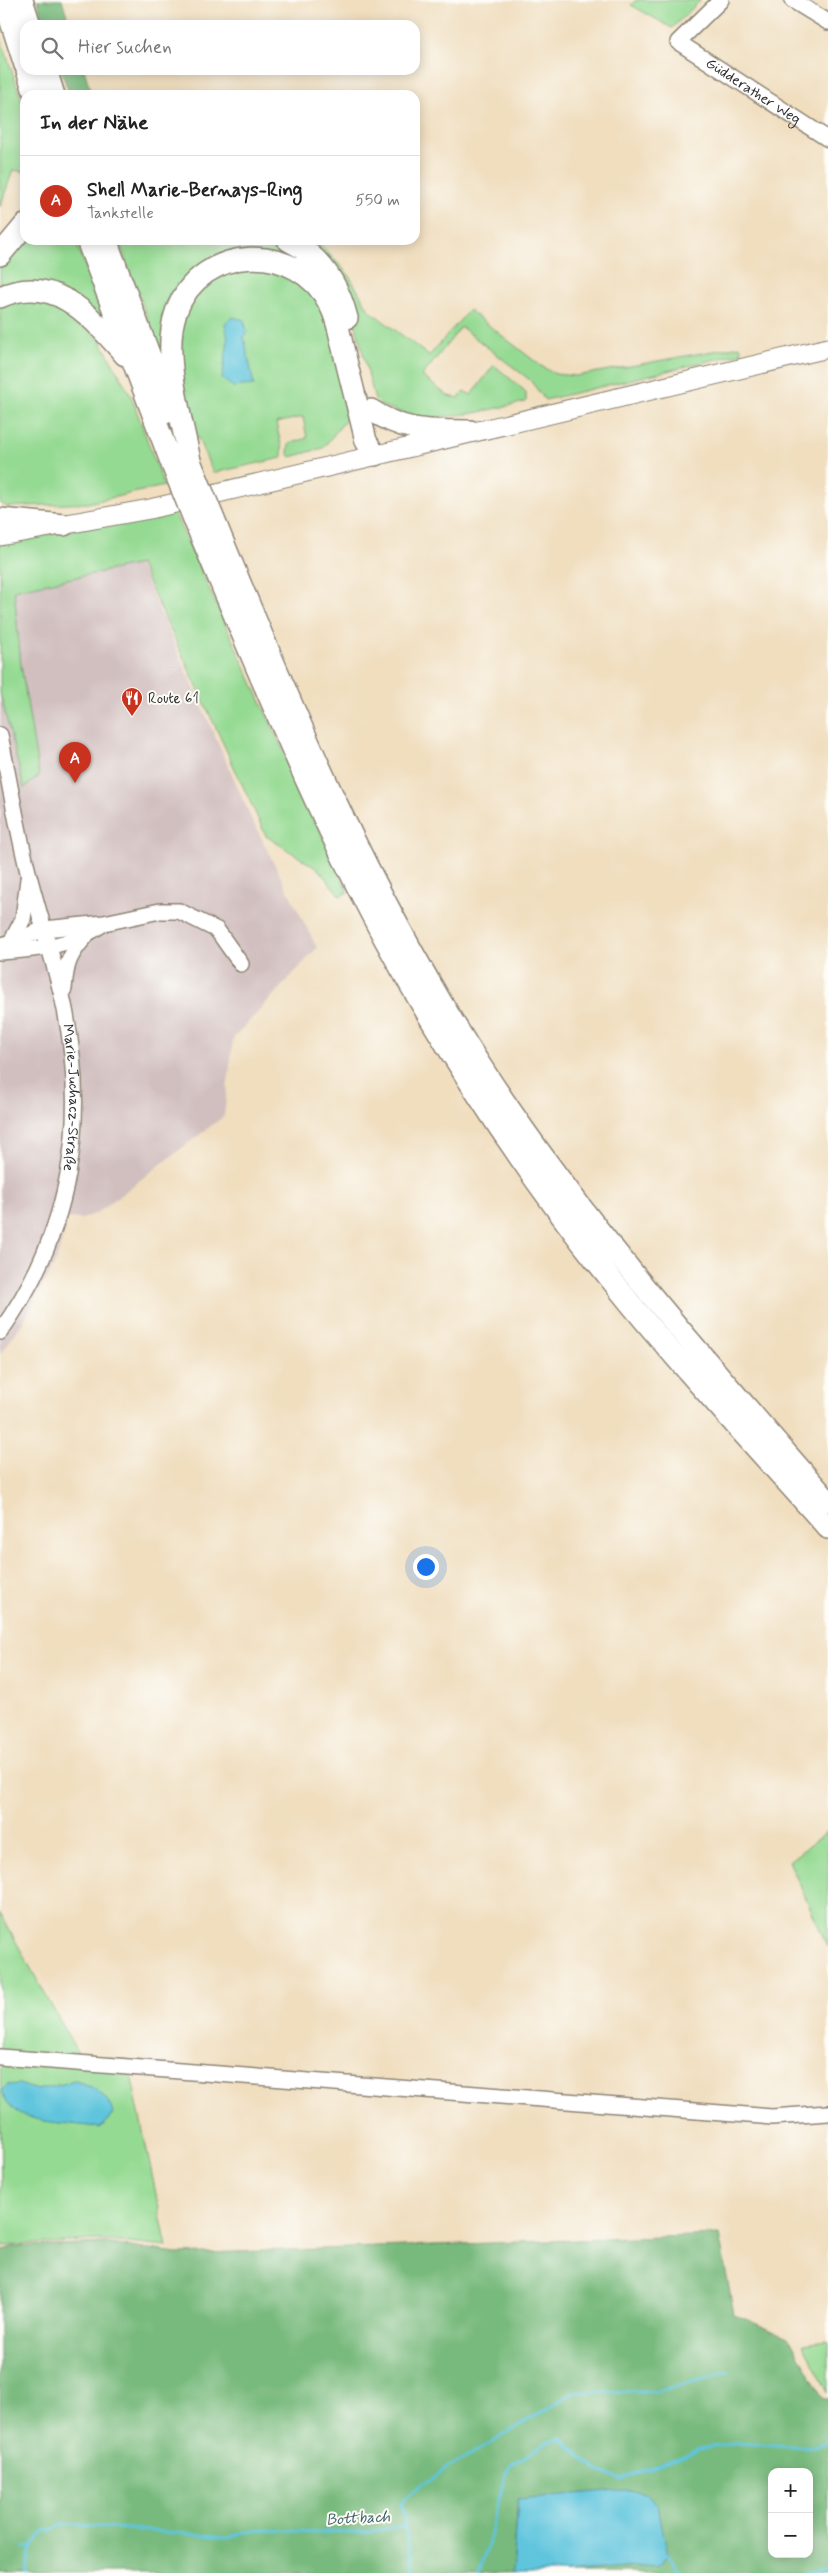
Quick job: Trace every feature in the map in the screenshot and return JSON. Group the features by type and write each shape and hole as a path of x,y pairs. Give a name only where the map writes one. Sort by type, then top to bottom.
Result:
{"highway":[{"path":"4,0 20,50"},
{"path":"22,0 28,20"},
{"path":"33,75 49,88"},
{"path":"0,254 20,231"},
{"path":"88,245 133,364 182,464"},
{"path":"108,245 182,464 209,530 281,724 376,924 467,1078 542,1189 613,1282 828,1528"},
{"path":"296,245 314,257 336,284 371,410 377,438 375,454"},
{"path":"182,464 172,364 172,329 176,313 182,299 202,276 214,267 242,257 273,259 294,268 315,282 330,305 366,441 375,454"},
{"path":"0,297 24,290 40,291 71,302 96,322 133,364"},
{"path":"371,410 388,421 407,428 470,431"},
{"path":"0,519 64,525"},
{"path":"209,530 372,877 417,962 485,1073 555,1175 649,1294 828,1501"}],"main road":[{"path":"0,536 150,509 470,431 828,348"}],"street":[{"name":"Güdderather Weg","path":"722,0 678,42 828,139"},
{"path":"792,0 828,22"},
{"name":"Marie-Juchacz-Straße","path":"0,735 28,872 45,928 63,1000 71,1048 76,1100 74,1142 69,1175 51,1239 28,1288 0,1332"},
{"name":"Marie-Juchacz-Straße","path":"4,947 23,919 28,872"},
{"path":"4,947 45,928 104,923 160,911 179,911 217,930 241,964"},
{"path":"4,947 49,948 87,936 104,923"},
{"name":"Marie-Juchacz-Straße","path":"63,1000 66,967 71,953 87,936"},
{"path":"0,2056 772,2117 828,2113"}],"shaded area":[{"path":"139,564 253,822 317,948 233,1039 224,1116 97,1213 82,1219 67,1218 57,1260 23,1322 0,1355 0,592"}],"green space":[{"path":"37,0 62,0 68,20 43,20"},
{"path":"636,0 701,0 672,28 631,5"},
{"path":"0,36 20,95 20,171 13,170 0,207"},
{"path":"63,75 86,75 90,90 68,90"},
{"path":"20,243 20,245 77,245 108,326 96,314 0,292 0,257"},
{"path":"120,245 289,245 304,254 337,308 288,259 191,280 166,368"},
{"path":"306,245 321,245 348,274 369,310 429,356 469,310 541,366 555,374 576,376 740,346 742,353 545,400 530,380 461,327 422,376 448,396 459,398 464,391 471,395 494,365 526,392 526,402 475,413 433,418 414,417 380,405 375,400 348,295"},
{"path":"231,266 295,273 328,315 352,412 323,448 291,457 288,453 289,444 307,438 303,417 276,423 282,449 282,458 213,473 191,422 180,375 182,316 196,291"},
{"path":"19,298 58,301 100,340 131,396 164,486 88,503 7,507 0,503 0,304"},
{"path":"173,510 348,892 340,896 319,870 266,836 140,564 14,590 21,665 39,776 24,788 0,693 0,544"},
{"path":"828,1831 828,1947 789,1861"},
{"path":"0,1913 80,2057 128,2060 167,2247 98,2240 1,2246"},
{"path":"719,2235 734,2314 789,2338 823,2398 828,2398 828,2573 565,2573 667,2555 658,2506 518,2499 513,2573 0,2573 0,2251 12,2247 105,2243 176,2254"},
{"path":"828,2341 828,2392 803,2344"}],"water":[{"path":"232,317 244,320 247,332 244,337 254,385 233,387 222,379 228,340 225,323"},
{"path":"75,2081 99,2092 111,2107 113,2114 99,2128 43,2121 29,2117 17,2111 8,2103 2,2090 7,2085 19,2084 37,2090"},
{"path":"618,2490 645,2493 658,2506 668,2555 660,2565 565,2573 513,2573 518,2499"}],"waterway":[{"name":"Bottbach","path":"414,2573 401,2503 421,2484 577,2391 654,2392 729,2372"},
{"path":"478,2573 487,2549 505,2474 513,2464 547,2442 561,2439 598,2471 622,2479 699,2449 738,2443 814,2447 828,2441"},
{"name":"Bottbach","path":"24,2547 31,2548 43,2532 66,2524 227,2537 258,2530 353,2533 405,2527"},
{"path":"26,2573 31,2548"},
{"path":"668,2555 682,2573"},
{"path":"804,2573 828,2570"}],"place":[{"name":"Route 61","path":"132,717"},
{"name":"Shell Marie-Bernays-Ring","path":"75,783"}]}
